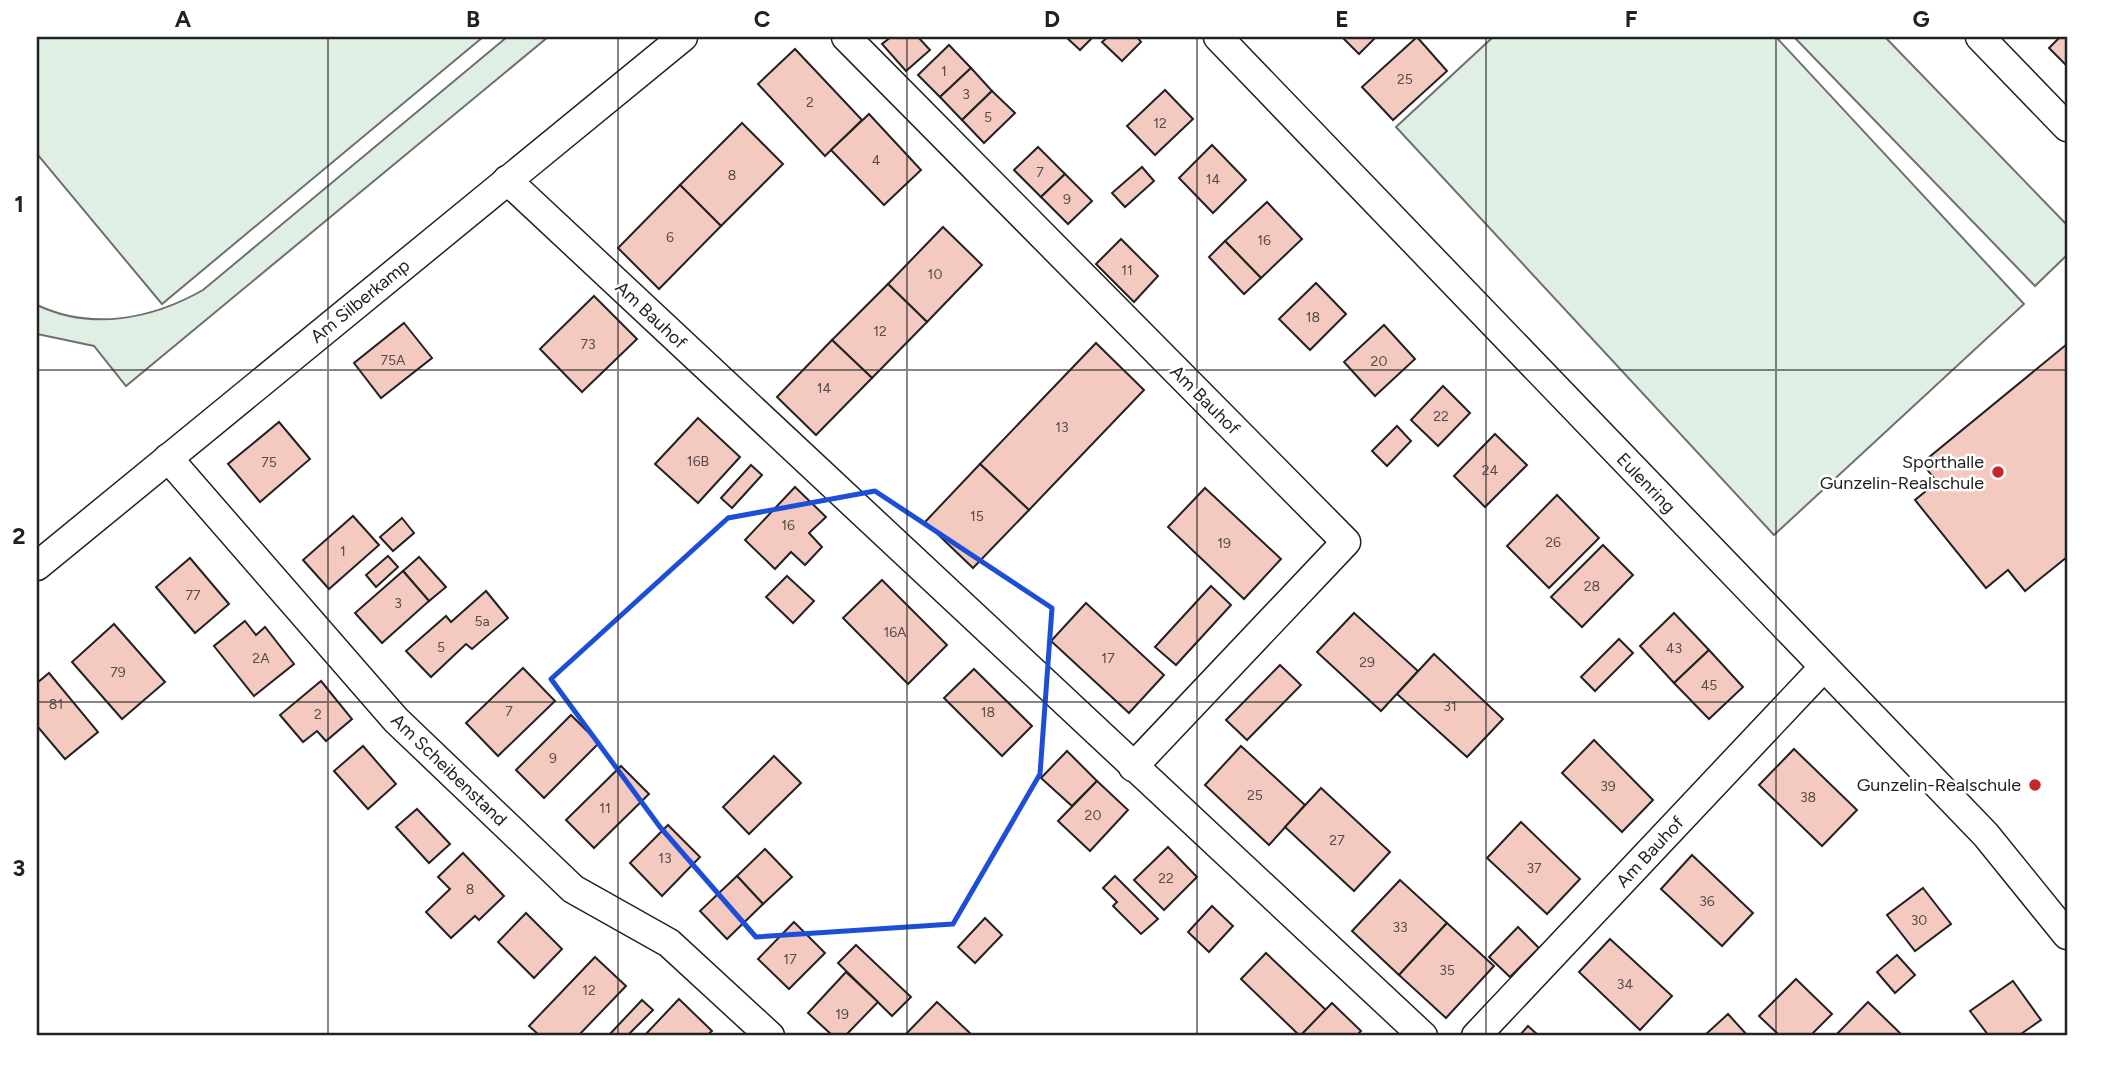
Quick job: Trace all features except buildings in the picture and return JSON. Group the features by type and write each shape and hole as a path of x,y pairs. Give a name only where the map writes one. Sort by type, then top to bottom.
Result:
{"street":[{"name":"Am Silberkamp","path":"37,566 683,37"},
{"name":"Am Bauhof","path":"846,37 1346,542 1133,767"},
{"name":"Eulenring","path":"1218,37 1986,835 2067,935"},
{"path":"1980,37 2067,127"},
{"name":"Am Bauhof","path":"507,180 1423,1036"},
{"name":"Am Scheibenstand","path":"168,458 406,730 573,889 669,943 770,1036"},
{"name":"Am Bauhof","path":"1476,1036 1823,668"}],"highlighted area":[{"path":"875,491 1052,608 1040,774 953,924 756,937 660,827 551,679 728,518"}],"green space":[{"path":"37,37 483,37 162,304 37,154"},
{"path":"507,37 548,37 126,386 94,346 37,334 37,305 79,318 122,318 163,308 203,290"},
{"path":"1493,37 1776,37 2024,304 1774,535 1396,127"},
{"path":"1794,37 1885,37 2067,225 2067,255 2035,286"}],"place":[{"name":"Sporthalle Gunzelin-Realschule","path":"1998,472"},
{"name":"Gunzelin-Realschule","path":"2035,785"}]}
